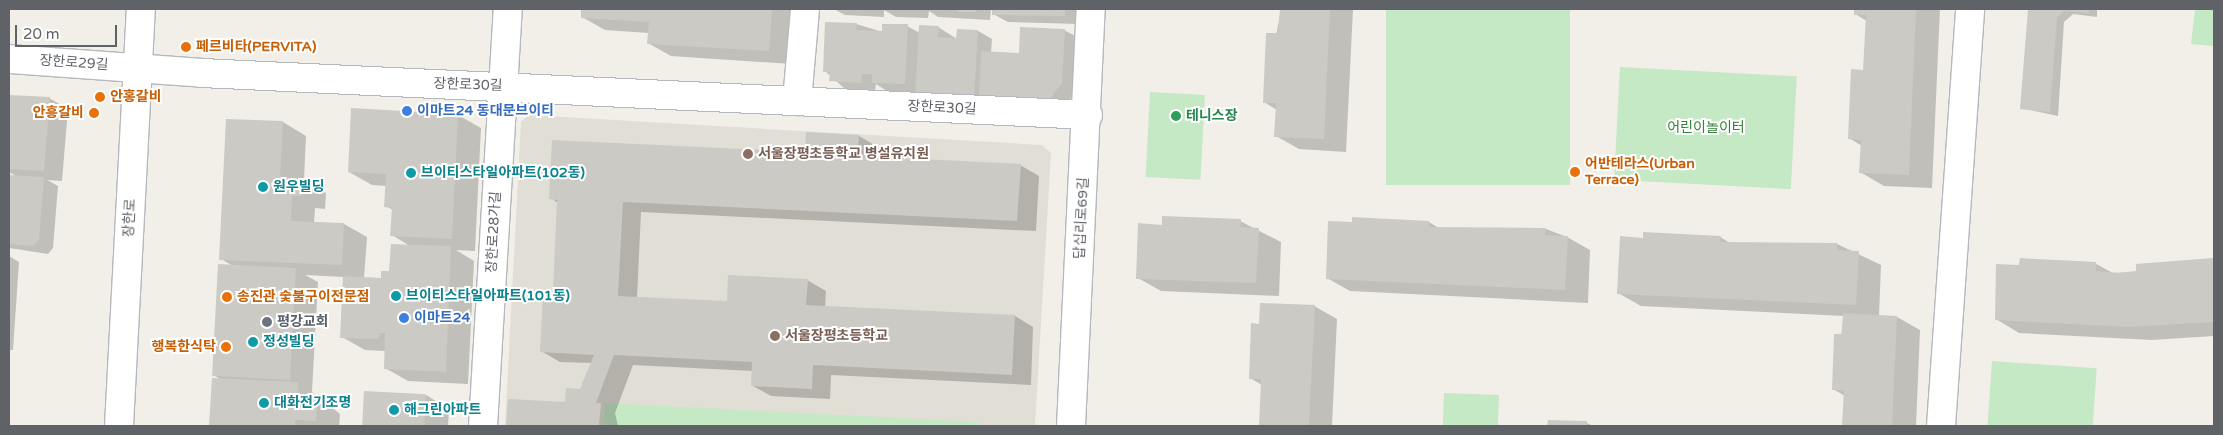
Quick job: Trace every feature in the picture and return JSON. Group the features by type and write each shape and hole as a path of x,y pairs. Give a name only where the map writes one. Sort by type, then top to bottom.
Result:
{"street":[{"name":"장한로","path":"118,426 142,9"},
{"name":"장한로28가길","path":"483,426 508,9"},
{"path":"797,101 806,9"},
{"name":"답십리로69길","path":"1071,426 1088,115 1091,9"},
{"path":"1941,426 1970,9"},
{"name":"장한로29길","path":"9,59 138,67"},
{"name":"장한로30길","path":"138,67 503,87 1088,115"}],"shaded area":[{"name":"서울장평초등학교","path":"529,115 1042,145 1051,153 1035,426 505,426 521,122"}],"green space":[{"path":"1386,9 1570,9 1570,185 1386,185"},
{"path":"2195,9 2214,9 2214,46 2191,44"},
{"name":"어린이놀이터","path":"1620,67 1797,76 1791,189 1614,180"},
{"name":"테니스장","path":"1150,92 1205,95 1200,180 1146,177"},
{"path":"1992,361 2097,368 2093,426 1987,426"},
{"path":"1444,393 1499,395 1498,426 1443,426"},
{"path":"605,403 977,422 977,426 604,426"}],"building":[{"path":"581,9 772,9 769,51 647,44 649,22 581,18"},
{"path":"958,9 976,9 976,12 958,12"},
{"path":"992,9 1065,9 1065,16 992,15"},
{"path":"1280,9 1330,9 1324,139 1274,137 1276,103 1263,103 1266,33 1278,33"},
{"path":"1854,9 1916,9 1909,175 1859,173 1861,140 1848,139 1851,69 1863,70 1866,15 1854,15"},
{"path":"2028,9 2089,9 2089,13 2064,11 2057,18 2050,112 2020,109"},
{"path":"825,22 857,23 856,30 882,31 882,24 908,24 905,84 872,83 872,74 862,74 861,83 829,81 830,72 823,72"},
{"path":"919,25 939,26 938,37 956,38 957,29 978,30 974,101 915,98"},
{"path":"1020,27 1065,29 1062,83 1048,101 979,98 981,51 1019,53"},
{"path":"9,95 50,97 44,171 9,169"},
{"name":"브이티스타일아파트(102동)","path":"351,108 458,114 452,239 390,236 392,208 384,207 386,174 348,172"},
{"name":"원우빌딩","path":"226,119 283,121 280,178 303,179 302,196 292,196 291,221 344,223 342,265 219,260"},
{"path":"806,132 859,135 858,156 1021,164 1017,221 623,202 618,296 727,301 728,275 808,279 806,305 1015,315 1012,375 813,365 812,389 751,386 752,362 614,355 596,403 601,403 599,426 506,426 508,399 565,402 566,388 580,389 594,355 540,352 543,292 553,292 557,200 549,199 552,140 805,152"},
{"path":"9,175 44,177 39,240 33,246 9,244"},
{"path":"1162,216 1241,219 1240,227 1259,228 1256,283 1136,279 1138,223 1162,225"},
{"path":"1352,217 1429,221 1429,227 1546,228 1545,235 1568,236 1565,290 1326,279 1328,221 1352,222"},
{"path":"1643,232 1721,236 1720,242 1837,243 1837,250 1859,251 1856,305 1617,294 1620,236 1643,238"},
{"name":"브이티스타일아파트(101동)","path":"391,244 451,246 446,372 384,369 385,333 380,333 379,339 340,338 343,276 381,278 381,271 389,271"},
{"path":"2020,258 2096,262 2096,271 2119,273 2136,271 2136,264 2213,258 2214,322 2128,327 1995,320 1996,264 2019,265"},
{"name":"정성빌딩","path":"218,264 296,268 290,380 212,376"},
{"path":"1260,303 1315,305 1309,426 1259,426 1261,379 1249,379 1251,323 1259,324"},
{"path":"1843,313 1897,316 1892,426 1842,426 1844,390 1832,390 1834,334 1842,334"},
{"name":"대화전기조명","path":"212,378 298,382 297,398 318,399 316,421 295,420 295,426 209,426"},
{"name":"해그린아파트","path":"364,391 426,394 424,426 362,426"},
{"path":"1548,420 1587,421 1587,426 1547,426"}],"place":[{"name":"페르비타(PERVITA)","path":"186,47"},
{"name":"안홍갈비","path":"100,97"},
{"name":"이마트24 동대문브이티","path":"407,111"},
{"name":"안흥갈비","path":"94,113"},
{"name":"테니스장","path":"1176,116"},
{"name":"서울장평초등학교 병설유치원","path":"748,154"},
{"name":"어반테라스(Urban Terrace)","path":"1575,172"},
{"name":"브이티스타일아파트(102동)","path":"411,173"},
{"name":"원우빌딩","path":"263,187"},
{"name":"브이티스타일아파트(101동)","path":"396,296"},
{"name":"송진관 숯불구이전문점","path":"227,297"},
{"name":"이마트24","path":"404,318"},
{"name":"평강교회","path":"267,322"},
{"name":"서울장평초등학교","path":"775,336"},
{"name":"정성빌딩","path":"253,342"},
{"name":"행복한식탁","path":"226,347"},
{"name":"대화전기조명","path":"264,403"},
{"name":"해그린아파트","path":"394,410"}]}
